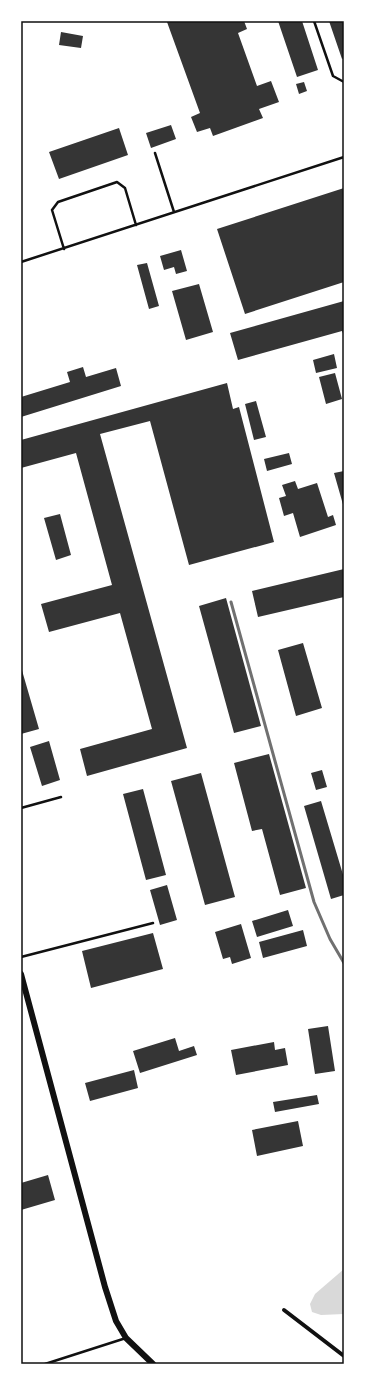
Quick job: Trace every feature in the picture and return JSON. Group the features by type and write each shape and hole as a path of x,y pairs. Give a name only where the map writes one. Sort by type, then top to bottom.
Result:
{"street":[{"path":"21,974 105,1287 116,1321 126,1338 153,1364"},
{"path":"284,1310 344,1356"}],"lane":[{"path":"314,21 333,76 344,82"},
{"path":"155,153 174,212"},
{"path":"21,262 344,156"},
{"path":"64,249 52,210 58,202 65,199 118,182 125,188 136,225"},
{"path":"21,808 62,797"},
{"path":"21,957 153,923"},
{"path":"45,1364 126,1338"}],"shaded area":[{"path":"344,1269 344,1314 321,1315 312,1312 310,1304 315,1294"}],"building":[{"path":"244,21 247,29 238,33 257,86 271,81 279,102 259,109 263,118 213,136 210,128 197,132 191,117 200,113 167,22"},
{"path":"278,21 302,21 318,70 297,77"},
{"path":"329,21 344,21 344,58 342,59"},
{"path":"61,32 83,36 81,48 59,45"},
{"path":"304,82 307,91 299,94 296,84"},
{"path":"171,125 176,139 151,148 146,133"},
{"path":"119,128 128,155 59,179 49,152"},
{"path":"344,188 344,282 245,314 217,229"},
{"path":"181,250 187,271 176,274 174,267 164,270 160,256"},
{"path":"147,263 159,306 149,309 137,265"},
{"path":"199,284 213,332 186,340 172,291"},
{"path":"344,301 344,336 342,331 238,360 230,333"},
{"path":"334,354 337,368 316,373 313,360"},
{"path":"83,367 86,377 116,368 121,386 21,417 21,397 70,382 67,372"},
{"path":"335,373 342,399 326,404 319,377"},
{"path":"227,383 233,409 239,407 274,542 189,565 150,421 100,434 187,748 87,776 80,749 152,729 120,613 49,632 41,604 112,585 76,453 21,468 21,440"},
{"path":"256,401 266,437 254,440 245,404"},
{"path":"289,453 292,464 267,471 264,459"},
{"path":"344,471 344,508 334,473"},
{"path":"295,481 298,489 317,483 328,517 333,515 336,525 300,537 293,513 284,516 279,498 286,496 282,485"},
{"path":"60,514 71,555 56,560 44,518"},
{"path":"344,569 344,597 258,617 252,591"},
{"path":"226,598 261,726 234,733 199,606"},
{"path":"303,643 322,708 296,716 278,650"},
{"path":"21,667 39,729 21,734"},
{"path":"49,741 60,780 42,786 30,747"},
{"path":"269,754 306,888 280,895 262,829 252,831 234,763"},
{"path":"322,770 327,787 316,790 311,773"},
{"path":"201,773 235,897 205,905 171,781"},
{"path":"143,789 166,875 146,880 123,794"},
{"path":"321,801 344,878 344,895 331,899 304,806"},
{"path":"167,885 177,920 160,925 150,890"},
{"path":"288,910 293,926 257,937 252,921"},
{"path":"241,924 251,958 232,964 230,957 223,959 215,932"},
{"path":"303,930 307,946 263,958 259,942"},
{"path":"153,933 163,969 91,988 82,951"},
{"path":"328,1026 335,1071 315,1074 308,1029"},
{"path":"175,1038 179,1051 194,1046 197,1055 140,1073 133,1051"},
{"path":"274,1042 275,1050 285,1048 288,1065 236,1075 231,1050"},
{"path":"134,1070 138,1088 90,1101 85,1083"},
{"path":"317,1095 319,1104 275,1112 273,1102"},
{"path":"298,1121 303,1146 257,1156 252,1130"},
{"path":"48,1175 55,1200 21,1210 21,1183"}],"railway":[{"path":"231,602 314,902 330,939 344,963"}]}
